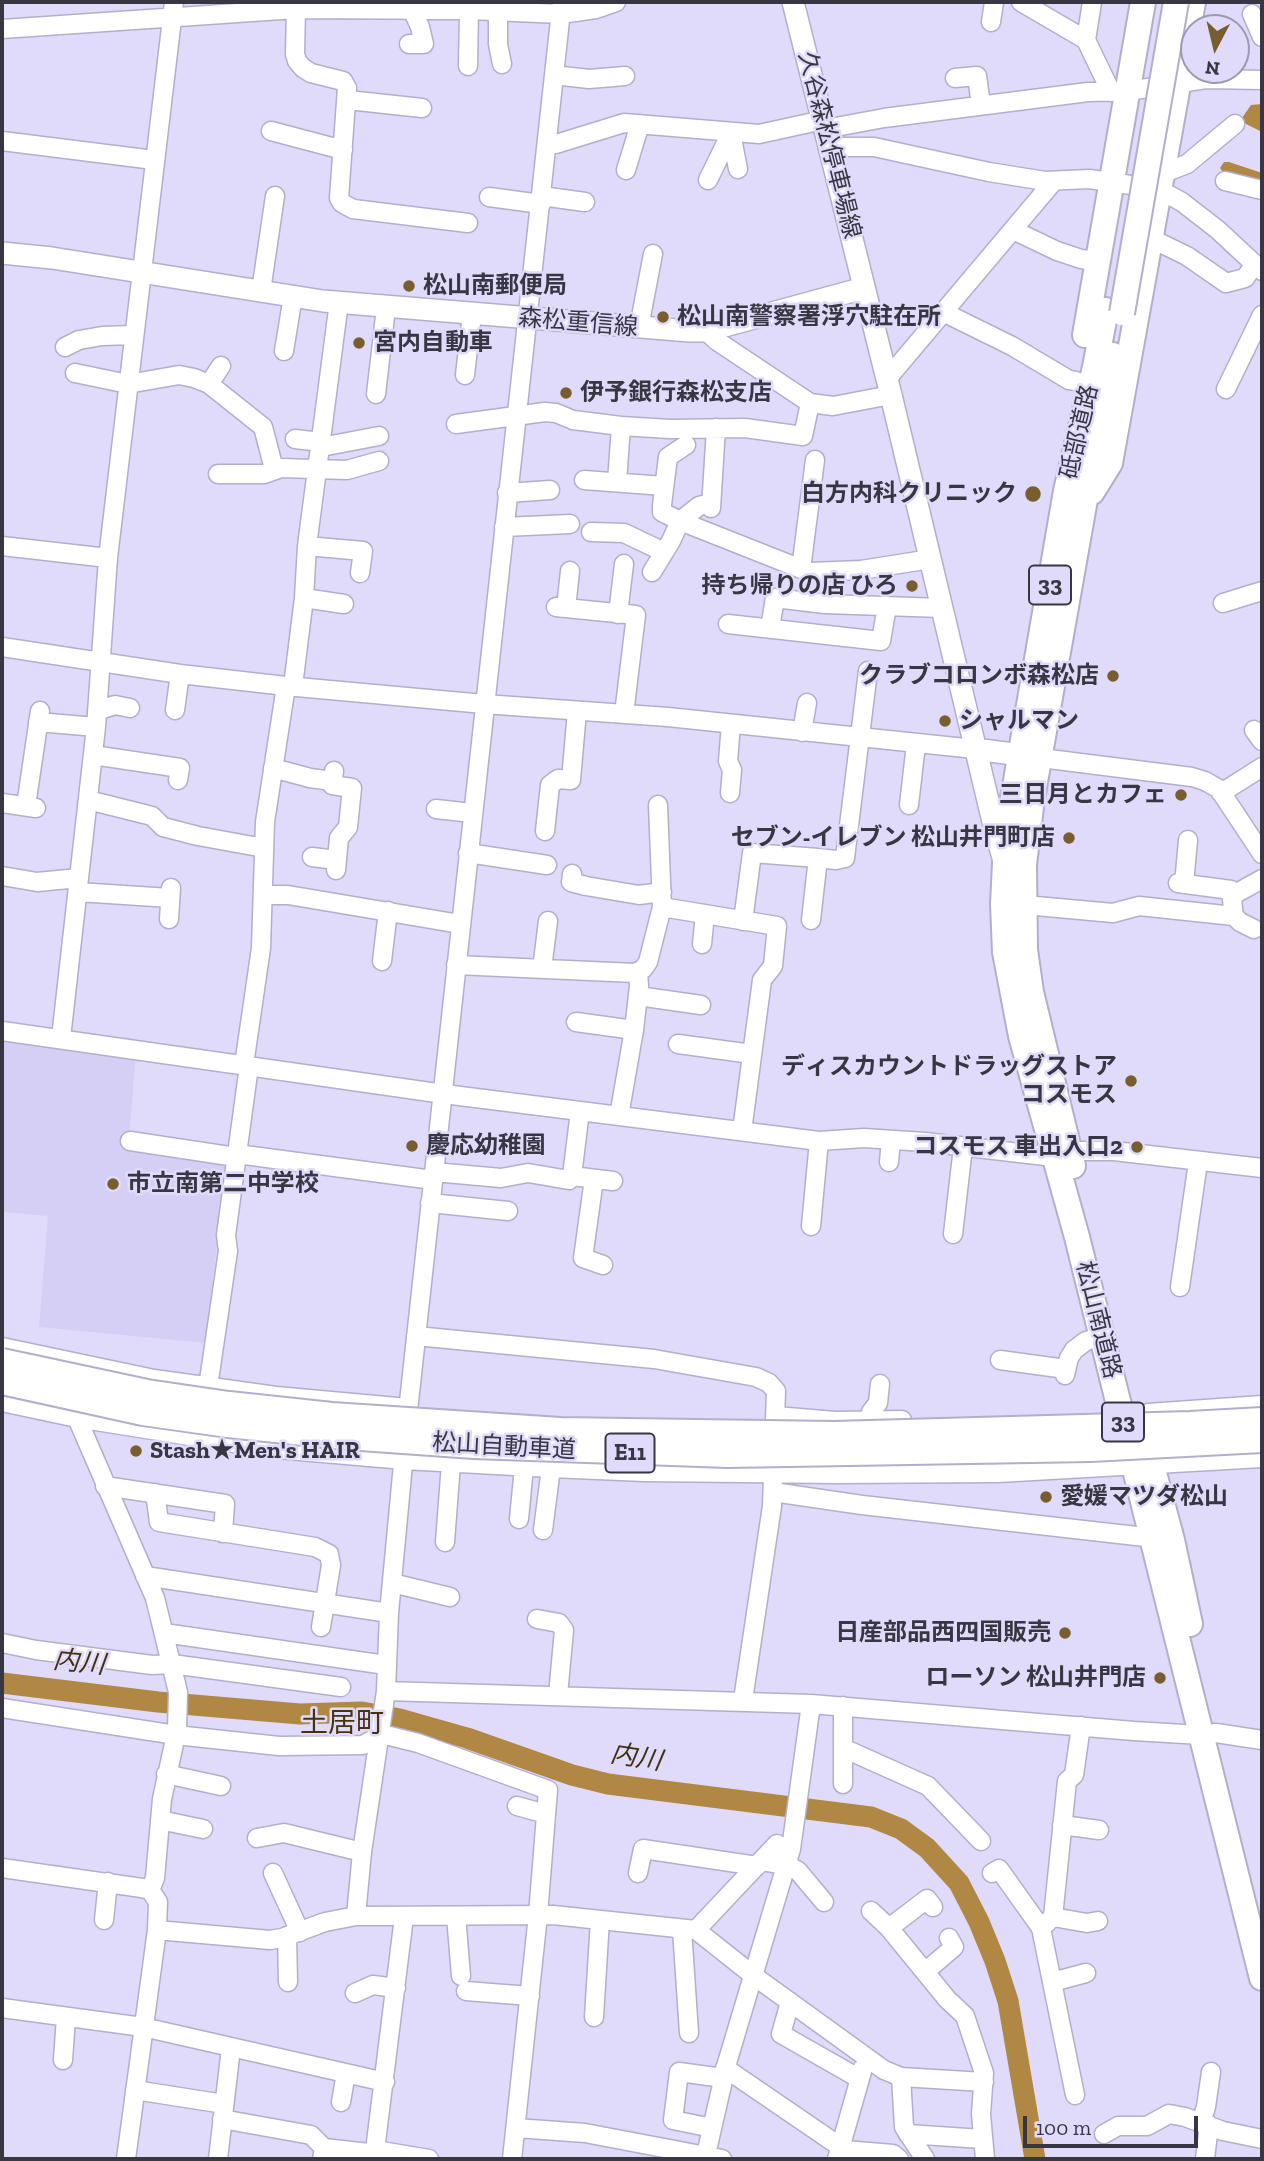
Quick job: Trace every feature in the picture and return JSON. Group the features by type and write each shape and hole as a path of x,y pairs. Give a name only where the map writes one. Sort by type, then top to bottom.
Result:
{"highway":[{"path":"1075,498 1064,451 1113,181 1119,91 1143,2"},
{"name":"砥部道路","path":"1114,311 1159,2"},
{"name":"砥部道路","path":"1014,863 1032,799 1030,756 1095,367 1114,311 1176,2"},
{"path":"1075,498 1110,463 1193,2"},
{"name":"松山南道路","path":"1014,863 1013,904 1025,950 1062,1155 1101,1336 1144,1466"},
{"name":"松山南道路","path":"1062,1155 1162,1539 1209,1734 1262,1978"},
{"name":"松山自動車道","path":"2,1361 147,1392 229,1404 332,1415 548,1429 834,1434 1177,1425 1262,1420"},
{"name":"松山自動車道","path":"2,1382 144,1413 228,1425 332,1436 474,1446 643,1454 822,1455 1091,1449 1262,1440"},
{"name":"松山南道路","path":"1209,1734 1262,1915"}],"main road":[{"name":"久谷森松停車場線","path":"793,2 864,288"},
{"name":"森松重信線","path":"2,253 52,258 386,308 706,331 864,288"},
{"path":"864,288 995,830 1014,863"},
{"path":"975,750 1030,756"}],"street":[{"path":"2,29 173,10 413,6 596,9 616,2"},
{"path":"991,22 994,2"},
{"path":"1021,2 1086,40 1119,91"},
{"path":"1086,40 1092,2"},
{"path":"409,44 424,44 413,6"},
{"path":"498,6 498,44 502,64"},
{"path":"290,7 297,61 311,73 343,82 347,88 339,198 342,204 348,208 468,223"},
{"path":"468,66 474,7"},
{"path":"356,1916 362,1852 386,1695 388,1614 408,1408 561,8"},
{"path":"61,1038 93,755 108,558 173,10"},
{"path":"1252,14 1262,37"},
{"path":"554,75 589,79 625,76"},
{"path":"955,78 977,76 981,105"},
{"path":"547,144 556,144 624,123 731,133 826,132 884,118 981,105 1206,79 1262,80"},
{"path":"348,100 422,107"},
{"path":"626,170 640,124"},
{"path":"826,132 874,147 989,172 1053,182 1088,179 1160,182 1187,164 1235,124"},
{"path":"271,131 343,150"},
{"path":"731,133 738,169"},
{"path":"708,180 731,133"},
{"path":"2,141 154,160"},
{"path":"1225,181 1262,190"},
{"path":"706,331 810,403 833,406 889,387 943,312 1053,182"},
{"path":"1150,238 1186,256 1226,284 1245,278 1259,268 1160,182"},
{"path":"261,291 275,196"},
{"path":"489,197 586,202"},
{"path":"1013,230 1057,251 1098,261"},
{"path":"639,327 653,254"},
{"path":"284,351 293,296"},
{"path":"208,1387 228,1251 226,1235 261,948 265,822 304,598 307,546 339,302"},
{"path":"376,394 386,308"},
{"path":"943,312 1012,346 1069,380 1076,381"},
{"path":"465,374 472,314"},
{"path":"1226,388 1262,314"},
{"path":"65,347 102,336 134,335"},
{"path":"209,384 221,366"},
{"path":"75,373 128,384 179,375 194,377 209,384 263,427 274,468"},
{"path":"810,403 803,436 745,428 716,428 686,443 667,457 663,512 801,569 820,573 839,573 931,559"},
{"path":"456,424 516,415 556,413 573,420 621,426 686,443"},
{"path":"617,482 621,426"},
{"path":"652,572 680,521 699,506 711,505 716,428"},
{"path":"295,439 321,444 379,436"},
{"path":"801,569 815,460"},
{"path":"218,474 264,474 274,468 347,470 379,461"},
{"path":"590,485 617,482 664,486"},
{"path":"508,493 550,490"},
{"path":"504,527 563,527"},
{"path":"598,536 624,533 664,552"},
{"path":"307,546 363,551 360,573"},
{"path":"2,547 108,558"},
{"path":"618,614 624,564"},
{"path":"570,571 561,608 636,615 624,714"},
{"path":"1223,603 1262,591"},
{"path":"304,598 344,604"},
{"path":"769,628 775,598 825,604 942,608"},
{"path":"729,624 881,641 887,606"},
{"path":"2,647 180,674 289,686 732,724 975,750"},
{"path":"743,921 752,853 836,860 845,858 868,671"},
{"path":"175,710 180,674"},
{"path":"802,732 807,703"},
{"path":"2,803 31,807 29,750 39,717 96,719 116,705 130,708"},
{"path":"542,820 550,785 558,779 571,780 577,711"},
{"path":"730,793 732,770 728,761 732,724"},
{"path":"909,805 916,744"},
{"path":"93,755 180,768 178,780"},
{"path":"1030,756 1192,777 1205,781 1222,793 1262,854"},
{"path":"1222,793 1262,767"},
{"path":"273,768 310,778 333,776 332,785 352,788 355,828 339,838 336,865 312,857"},
{"path":"88,800 152,816 163,827 264,848"},
{"path":"619,1116 634,1030 638,972 648,962 662,900 658,805"},
{"path":"436,809 472,813"},
{"path":"1188,840 1181,883 1231,890 1235,894"},
{"path":"468,853 547,865"},
{"path":"811,920 818,858"},
{"path":"572,874 571,882 586,886 662,900 705,914 777,926 773,966 762,979 742,1131"},
{"path":"2,876 37,882 171,893 169,919"},
{"path":"1254,929 1240,922 1231,907 1235,894 1262,879"},
{"path":"263,895 288,895 460,924"},
{"path":"1013,904 1113,913 1139,906 1234,916"},
{"path":"382,961 388,911"},
{"path":"702,944 705,914"},
{"path":"542,969 548,921"},
{"path":"456,965 638,972"},
{"path":"638,996 701,1005"},
{"path":"576,1022 634,1030"},
{"path":"2,1031 444,1094 819,1141 864,1138 1062,1155 1082,1151 1114,1151 1262,1168"},
{"path":"684,1049 752,1054"},
{"path":"130,1141 237,1156 433,1176 501,1178 528,1173 569,1180 572,1176 580,1111"},
{"path":"889,1162 891,1140"},
{"path":"811,1226 819,1141"},
{"path":"953,1234 963,1147"},
{"path":"1180,1287 1198,1162"},
{"path":"572,1176 613,1181"},
{"path":"594,1179 583,1258 603,1265"},
{"path":"430,1203 508,1211"},
{"path":"416,1336 654,1359 756,1377 769,1383 776,1391 774,1492 743,1700"},
{"path":"1000,1360 1065,1372 1074,1350 1086,1340 1101,1336"},
{"path":"2,1348 154,1379 208,1387 408,1408"},
{"path":"871,1420 880,1384"},
{"path":"2,1402 77,1418 264,1448 524,1467 644,1472 998,1472 1262,1458"},
{"path":"1148,1413 1262,1405"},
{"path":"776,1416 871,1420 1110,1414"},
{"path":"77,1418 155,1598 178,1692 176,1732 166,1774 155,1878 150,1890"},
{"path":"445,1542 451,1463"},
{"path":"519,1519 524,1467"},
{"path":"543,1530 551,1468"},
{"path":"105,1486 225,1504 223,1533"},
{"path":"774,1492 862,1505 1162,1539"},
{"path":"155,1493 159,1522 315,1547 329,1554 331,1565 321,1627"},
{"path":"145,1576 388,1614"},
{"path":"391,1583 450,1597"},
{"path":"537,1619 559,1623 564,1630 558,1695"},
{"path":"163,1633 386,1665"},
{"path":"2,1643 36,1650 341,1687"},
{"path":"386,1695 558,1695 743,1700 1262,1740"},
{"path":"516,2128 585,2133 711,2158 712,2128 724,2073 788,1865 811,1704"},
{"path":"843,1706 843,1784"},
{"path":"2,1708 279,1746 363,1745 380,1733 418,1743 548,1790 538,1915 512,2159"},
{"path":"1074,2095 1052,1982 1047,1923 1067,1781 1074,1775 1081,1727"},
{"path":"843,1748 928,1786 981,1840"},
{"path":"166,1774 221,1786"},
{"path":"517,1806 546,1814"},
{"path":"160,1820 203,1829"},
{"path":"1062,1825 1100,1830"},
{"path":"257,1838 284,1833 362,1852"},
{"path":"689,2034 689,1929 777,1844"},
{"path":"638,1873 643,1849 788,1865 798,1871 824,1902"},
{"path":"2,1868 150,1890 158,1902 157,1930 135,2090 129,2159"},
{"path":"992,1873 999,1869 1047,1923 1098,1921"},
{"path":"271,1878 294,1934 288,1982"},
{"path":"104,1920 108,1882"},
{"path":"888,1928 927,1899 933,1907"},
{"path":"871,1911 965,2016 984,2073 981,2114 985,2159"},
{"path":"157,1930 270,1940 324,1922 356,1916 538,1915 689,1929 884,2070 901,2077 984,2081"},
{"path":"456,1916 463,1983 530,1996"},
{"path":"375,2150 404,1917"},
{"path":"598,2011 592,1975 600,1920"},
{"path":"926,1971 954,1947 949,1938"},
{"path":"1052,1982 1086,1973"},
{"path":"355,1993 373,1985 396,1988"},
{"path":"790,2002 781,2034 860,2079"},
{"path":"2,2008 143,2027 385,2082"},
{"path":"63,2060 66,2017"},
{"path":"218,2159 231,2048"},
{"path":"838,2153 866,2057"},
{"path":"712,2128 673,2120 679,2072 724,2073 838,2153"},
{"path":"1205,2159 1210,2072"},
{"path":"341,2102 346,2073"},
{"path":"901,2077 904,2127 917,2157"},
{"path":"135,2090 311,2135 323,2153 369,2153 375,2150 429,2159"},
{"path":"1104,2134 1118,2126 1147,2126 1169,2114 1223,2131 1262,2139"},
{"path":"908,2134 982,2139"},
{"path":"838,2153 845,2150 893,2154 899,2159"}],"shaded area":[{"path":"1262,104 1262,132 1246,124 1242,118 1251,105"},
{"path":"1224,162 1262,173 1262,186 1225,175 1220,168"},
{"name":"市立南第二中学校","path":"2,1036 136,1053 129,1139 227,1156 206,1343 39,1327 48,1216 2,1212"}],"waterway":[{"name":"内川","path":"2,1683 158,1702 300,1714 362,1712 400,1719 467,1738 572,1775 608,1784 871,1817 901,1829 927,1848 959,1883 995,1961 1008,2001 1035,2159"}],"place":[{"name":"松山南郵便局","path":"409,286"},
{"name":"松山南警察署浮穴駐在所","path":"663,317"},
{"name":"宮内自動車","path":"359,343"},
{"name":"伊予銀行森松支店","path":"566,393"},
{"name":"白方内科クリニック","path":"1033,494"},
{"name":"持ち帰りの店 ひろ","path":"912,586"},
{"name":"クラブコロンボ森松店","path":"1113,676"},
{"name":"シャルマン","path":"945,721"},
{"name":"三日月とカフェ","path":"1181,795"},
{"name":"セブン-イレブン 松山井門町店","path":"1069,838"},
{"name":"ディスカウントドラッグストア コスモス","path":"1131,1081"},
{"name":"慶応幼稚園","path":"412,1146"},
{"name":"コスモス 車出入口2","path":"1137,1147"},
{"name":"市立南第二中学校","path":"113,1184"},
{"name":"Stash★Men's HAIR","path":"136,1451"},
{"name":"愛媛マツダ松山","path":"1046,1497"},
{"name":"日産部品西四国販売","path":"1065,1633"},
{"name":"ローソン 松山井門店","path":"1160,1678"}],"district":[{"name":"土居町","path":"342,1724"}]}
